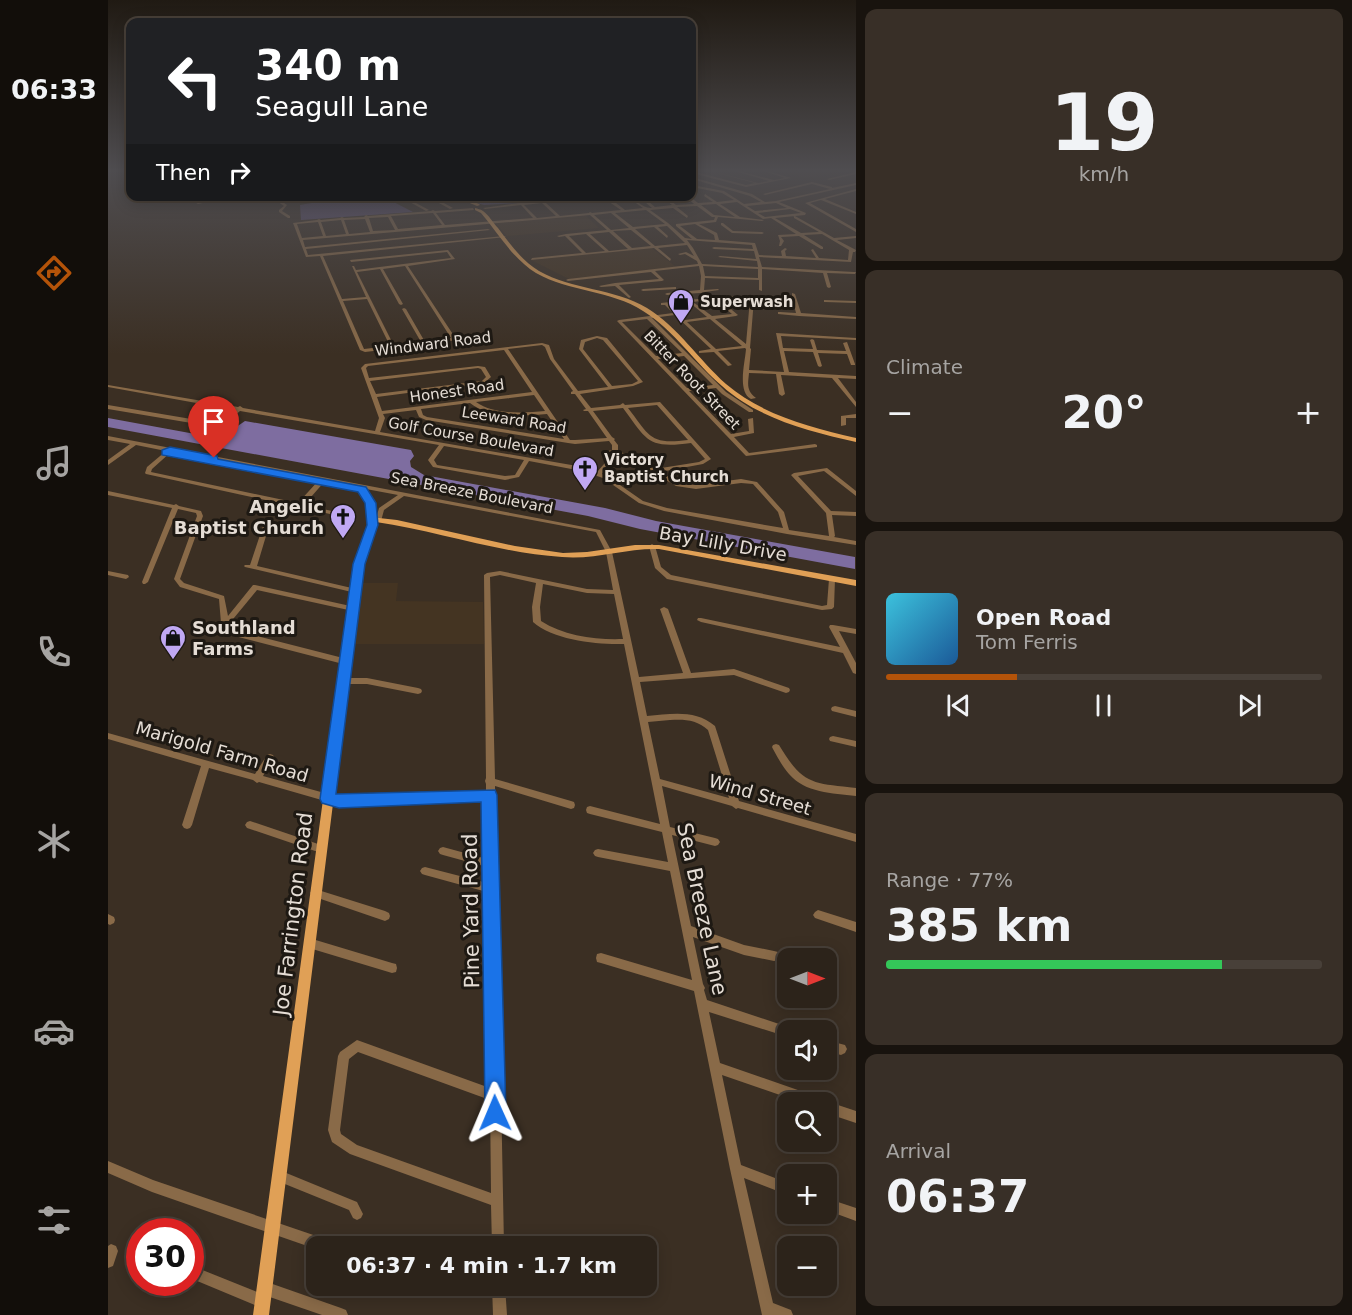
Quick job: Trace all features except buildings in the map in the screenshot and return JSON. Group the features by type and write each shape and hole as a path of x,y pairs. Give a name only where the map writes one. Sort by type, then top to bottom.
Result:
{"main road":[{"path":"499,231 528,264 545,276 620,298 651,317 718,384 747,402 776,417 855,440"},
{"name":"Bay Lilly Drive","path":"376,515 550,553 588,555 652,546 855,583"},
{"name":"Joe Farrington Road","path":"261,1315 360,556 376,515"}],"street":[{"path":"298,231 307,256 504,237"},
{"path":"322,231 324,237"},
{"path":"301,239 392,231"},
{"path":"424,231 432,244"},
{"path":"304,248 474,231"},
{"path":"559,236 606,231"},
{"path":"610,231 631,249"},
{"path":"636,231 670,260"},
{"path":"661,231 667,237"},
{"path":"674,231 695,250 704,277 702,291"},
{"path":"685,231 696,240"},
{"path":"711,231 716,234 717,241"},
{"path":"731,231 762,231"},
{"path":"793,231 822,248"},
{"path":"720,257 851,261 853,249 823,232 773,235"},
{"path":"587,233 608,252"},
{"path":"567,235 585,254"},
{"path":"779,236 782,240 780,245"},
{"path":"834,239 855,237"},
{"path":"683,239 753,243 760,267 761,290"},
{"path":"532,259 688,244"},
{"path":"714,248 756,250"},
{"path":"552,249 560,256"},
{"path":"784,258 785,249"},
{"path":"813,250 818,259"},
{"path":"351,261 448,251 453,260 355,270"},
{"path":"346,252 393,348"},
{"path":"680,254 686,253 699,260"},
{"path":"321,255 362,350 367,351 452,340 406,265"},
{"path":"824,260 828,287"},
{"path":"568,280 700,265 855,271"},
{"path":"678,267 687,274"},
{"path":"381,268 424,344"},
{"path":"652,270 682,292"},
{"path":"704,277 760,279"},
{"path":"733,278 737,285"},
{"path":"601,286 662,279"},
{"path":"615,285 628,297"},
{"path":"642,290 675,288"},
{"path":"667,294 717,290"},
{"path":"684,321 736,314 702,291"},
{"path":"793,294 799,315"},
{"path":"341,300 368,298"},
{"path":"730,365 664,304 712,298 754,298 746,348 745,390 753,398"},
{"path":"777,299 795,300"},
{"path":"690,301 746,348"},
{"path":"825,301 855,302"},
{"path":"780,313 855,318"},
{"path":"651,317 676,314"},
{"name":"Bitter Root Street","path":"651,317 619,321 748,455 815,446"},
{"path":"787,374 779,334 855,339"},
{"path":"611,388 581,349 583,342 588,339 604,339 640,380 639,384 611,388 575,393 610,440 614,451 654,471 668,482 688,486 716,486 741,481 755,483 781,512 786,530"},
{"path":"812,340 820,366"},
{"name":"Windward Road","path":"378,432 383,422 381,413 363,368 369,364 543,342 550,364 575,393"},
{"path":"845,344 853,364"},
{"path":"655,358 681,347"},
{"path":"505,348 568,441"},
{"path":"701,352 746,348"},
{"path":"781,349 855,350"},
{"path":"368,380 478,367 483,368 489,377 484,382 374,396"},
{"path":"747,371 855,378"},
{"path":"778,373 782,394"},
{"path":"834,377 855,406"},
{"path":"686,390 718,384 751,411"},
{"name":"Golf Course Boulevard","path":"108,385 599,472 632,497 666,508 855,541"},
{"name":"Honest Road","path":"381,413 535,393"},
{"path":"471,401 481,408 521,414 548,412"},
{"path":"588,410 658,403 708,459 654,471"},
{"path":"623,405 652,441 665,445 693,441"},
{"path":"108,407 215,425 223,423 239,408"},
{"name":"Leeward Road","path":"418,408 421,416 426,418 568,441 610,440"},
{"path":"843,425 843,417 855,416"},
{"path":"730,436 752,432 751,419"},
{"name":"Golf Course Boulevard","path":"378,432 599,472"},
{"name":"Sea Breeze Boulevard","path":"108,440 402,496 580,526"},
{"path":"108,463 133,445"},
{"path":"442,445 431,460 435,466 505,478 518,476 527,460"},
{"path":"168,451 149,468 148,473 330,512"},
{"path":"599,472 614,451"},
{"path":"832,536 829,513 794,475 825,470 855,494"},
{"path":"301,504 322,480"},
{"name":"Sea Breeze Boulevard","path":"363,488 376,515 402,496"},
{"path":"108,493 176,506 197,511 200,514 177,581 182,585 221,597 224,601 226,631 347,662"},
{"path":"145,582 176,506"},
{"path":"829,513 855,514"},
{"path":"266,526 250,566 356,591"},
{"name":"Sea Breeze Lane","path":"580,526 598,531 609,552 736,1169 768,1311"},
{"name":"Golf Course Boulevard","path":"786,530 855,541"},
{"path":"652,546 658,568 669,577 825,609 830,607 832,579"},
{"path":"108,573 126,577"},
{"name":"Pine Yard Road","path":"498,1236 487,574 500,573 540,582"},
{"path":"616,592 587,591 540,582 536,607 537,622 544,628 585,638 627,641"},
{"path":"224,625 255,587 353,609"},
{"path":"664,609 688,676"},
{"path":"701,620 845,651"},
{"path":"855,632 833,627 855,671"},
{"path":"636,680 740,673 786,690"},
{"path":"344,681 367,681 417,691"},
{"path":"835,709 855,714"},
{"path":"643,719 692,717 707,722 712,728 736,805"},
{"name":"Marigold Farm Road","path":"108,736 339,801 489,795"},
{"path":"833,739 855,744"},
{"path":"776,747 789,771 797,779 818,787 855,792"},
{"path":"257,779 270,757"},
{"path":"187,825 206,764"},
{"path":"489,781 571,805"},
{"name":"Wind Street","path":"656,781 855,838"},
{"path":"590,810 715,842"},
{"path":"250,825 321,849"},
{"path":"443,851 491,864"},
{"path":"598,853 675,868"},
{"path":"425,872 493,889"},
{"path":"315,893 385,916"},
{"path":"818,915 855,927"},
{"path":"688,930 744,950 774,956"},
{"path":"309,943 392,968"},
{"path":"601,958 700,988"},
{"path":"704,1005 777,1028"},
{"path":"495,1096 357,1046 344,1056 334,1130 336,1138 354,1150 497,1201"},
{"path":"837,1048 841,1049"},
{"path":"715,1067 786,1092"},
{"path":"837,1111 855,1117"},
{"path":"108,1167 272,1229 306,1239"},
{"path":"736,1169 777,1185"},
{"path":"279,1176 353,1206 357,1214"},
{"path":"837,1208 855,1215"},
{"path":"204,1275 341,1315"},
{"path":"499,1296 500,1315"},
{"path":"768,1311 786,1315"}],"shaded area":[{"path":"503,231 560,231 507,236"},
{"path":"652,248 676,267 569,279 531,260"},
{"path":"108,418 206,436 229,432 245,421 411,450 414,456 410,461 411,467 424,475 605,508 656,521 855,557 855,569 640,529 588,516 108,427"},
{"path":"359,583 398,583 396,601 483,602 484,644 352,644"}],"place":[{"name":"Superwash","path":"681,325"},
{"name":"Victory Baptist Church","path":"585,492"},
{"name":"Angelic Baptist Church","path":"343,540"},
{"name":"Southland Farms","path":"173,661"}],"route":[{"path":"214,458 170,450 166,453 362,490 371,503 372,525 360,556 328,799 339,801 430,795 489,795 493,889 495,1113"}]}
